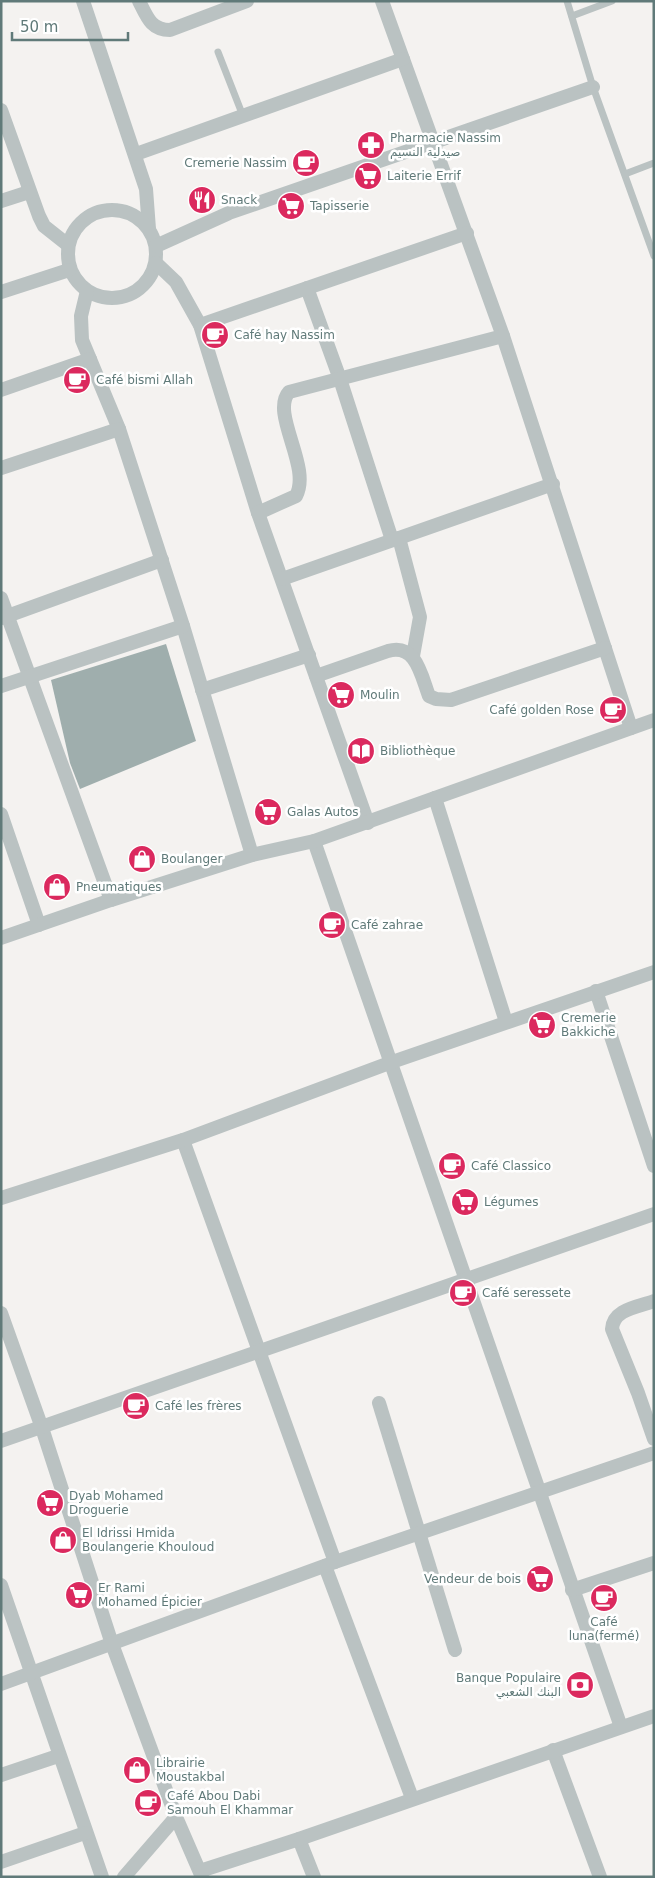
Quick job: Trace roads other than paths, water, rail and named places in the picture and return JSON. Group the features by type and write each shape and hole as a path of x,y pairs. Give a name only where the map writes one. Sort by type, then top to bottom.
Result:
{"street":[{"path":"83,1 136,154 149,203 149,230"},
{"path":"139,1 150,23 162,30 170,30 212,8 247,1"},
{"path":"382,1 504,336 631,728"},
{"path":"136,154 403,59"},
{"path":"156,246 229,212 593,87"},
{"path":"2,113 29,192 44,226 68,245"},
{"path":"1,201 29,192"},
{"path":"104,210 121,210 137,217 149,230 156,246 156,263 149,279 137,291 120,298 103,298 87,291 69,270 68,245 75,229 88,217 104,210"},
{"path":"200,325 467,233"},
{"path":"156,263 176,282 200,325 258,513 368,823"},
{"path":"1,292 69,270"},
{"path":"307,288 395,539 420,617 413,656"},
{"path":"87,291 81,328 82,340 119,428 183,626 252,855"},
{"path":"258,513 296,496 300,485 301,478 283,406 289,392 504,336"},
{"path":"1,390 90,359"},
{"path":"1,468 119,428"},
{"path":"282,579 553,484"},
{"path":"5,617 162,560"},
{"path":"1,598 5,617 31,677 111,900"},
{"path":"1,686 183,626"},
{"path":"316,676 397,648 405,650 413,656 429,696 436,699 451,700 605,648"},
{"path":"202,690 309,655"},
{"path":"1,938 111,900 252,855 314,841 368,823 654,720"},
{"path":"435,798 506,1022"},
{"path":"1,814 39,925"},
{"path":"314,841 621,1727"},
{"path":"1,1198 183,1140 392,1062 654,972"},
{"path":"596,991 654,1166"},
{"path":"183,1140 259,1351 330,1564 412,1798"},
{"path":"1,1442 654,1214"},
{"path":"654,1301 618,1314 612,1320 612,1329 654,1439"},
{"path":"1,1313 42,1428 112,1644 176,1817 201,1874 412,1798 654,1716"},
{"path":"379,1403 455,1650"},
{"path":"1,1684 330,1564 654,1453"},
{"path":"572,1590 654,1563"},
{"path":"2,1592 102,1877"},
{"path":"553,1750 600,1877"},
{"path":"1,1775 58,1756"},
{"path":"124,1877 176,1817"},
{"path":"1,1862 86,1833"},
{"path":"299,1839 314,1877"}],"lane":[{"path":"567,1 593,87 654,256"},
{"path":"572,16 612,1"},
{"path":"218,52 243,116"},
{"path":"625,174 654,164"}],"place":[{"name":"Pharmacie Nassim صيدلية النسيم","path":"371,145"},
{"name":"Cremerie Nassim","path":"306,163"},
{"name":"Laiterie Errif","path":"368,176"},
{"name":"Snack","path":"202,200"},
{"name":"Tapisserie","path":"291,206"},
{"name":"Café hay Nassim","path":"215,335"},
{"name":"Café bismi Allah","path":"77,380"},
{"name":"Moulin","path":"341,695"},
{"name":"Café golden Rose","path":"613,710"},
{"name":"Bibliothèque","path":"361,751"},
{"name":"Galas Autos","path":"268,812"},
{"name":"Boulanger","path":"142,859"},
{"name":"Pneumatiques","path":"57,887"},
{"name":"Café zahrae","path":"332,925"},
{"name":"Cremerie Bakkiche","path":"542,1025"},
{"name":"Café Classico","path":"452,1166"},
{"name":"Légumes","path":"465,1202"},
{"name":"Café seressete","path":"463,1293"},
{"name":"Café les frères","path":"136,1406"},
{"name":"Dyab Mohamed Droguerie","path":"50,1503"},
{"name":"El Idrissi Hmida Boulangerie Khouloud","path":"63,1540"},
{"name":"Vendeur de bois","path":"540,1579"},
{"name":"Er Rami Mohamed Épicier","path":"79,1595"},
{"name":"Café luna(fermé)","path":"604,1598"},
{"name":"Banque Populaire البنك الشعبي","path":"580,1685"},
{"name":"Librairie Moustakbal","path":"137,1770"},
{"name":"Café Abou Dabi Samouh El Khammar","path":"148,1803"}]}
